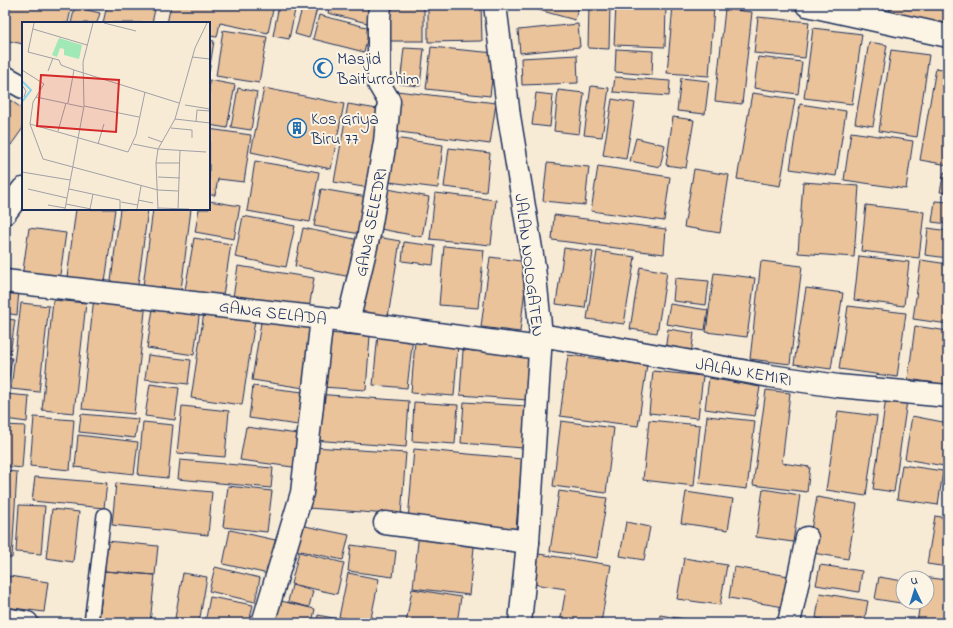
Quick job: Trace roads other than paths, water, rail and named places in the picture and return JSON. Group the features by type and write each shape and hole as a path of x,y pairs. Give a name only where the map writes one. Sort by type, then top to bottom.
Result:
{"street":[{"name":"GANG SELEDRI","path":"348,322 369,234 385,142 389,101 379,84 380,5"},
{"name":"JALAN NOLOGATEN","path":"495,5 508,116 534,267 541,341 528,542 520,623"},
{"path":"807,5 948,36"},
{"path":"5,77 22,86"},
{"path":"5,213 22,190"},
{"name":"GANG SELADA","path":"5,281 348,322 541,341"},
{"path":"263,623 302,493 322,318"},
{"name":"JALAN KEMIRI","path":"541,341 838,386 948,396"},
{"path":"385,523 528,542"},
{"path":"789,623 807,538"},
{"path":"5,619 27,623"}],"lane":[{"path":"91,623 104,515"}],"place":[{"name":"Masjid Baiturrohim","path":"323,68"},
{"name":"Kos Griya Biru 77","path":"297,128"}]}
